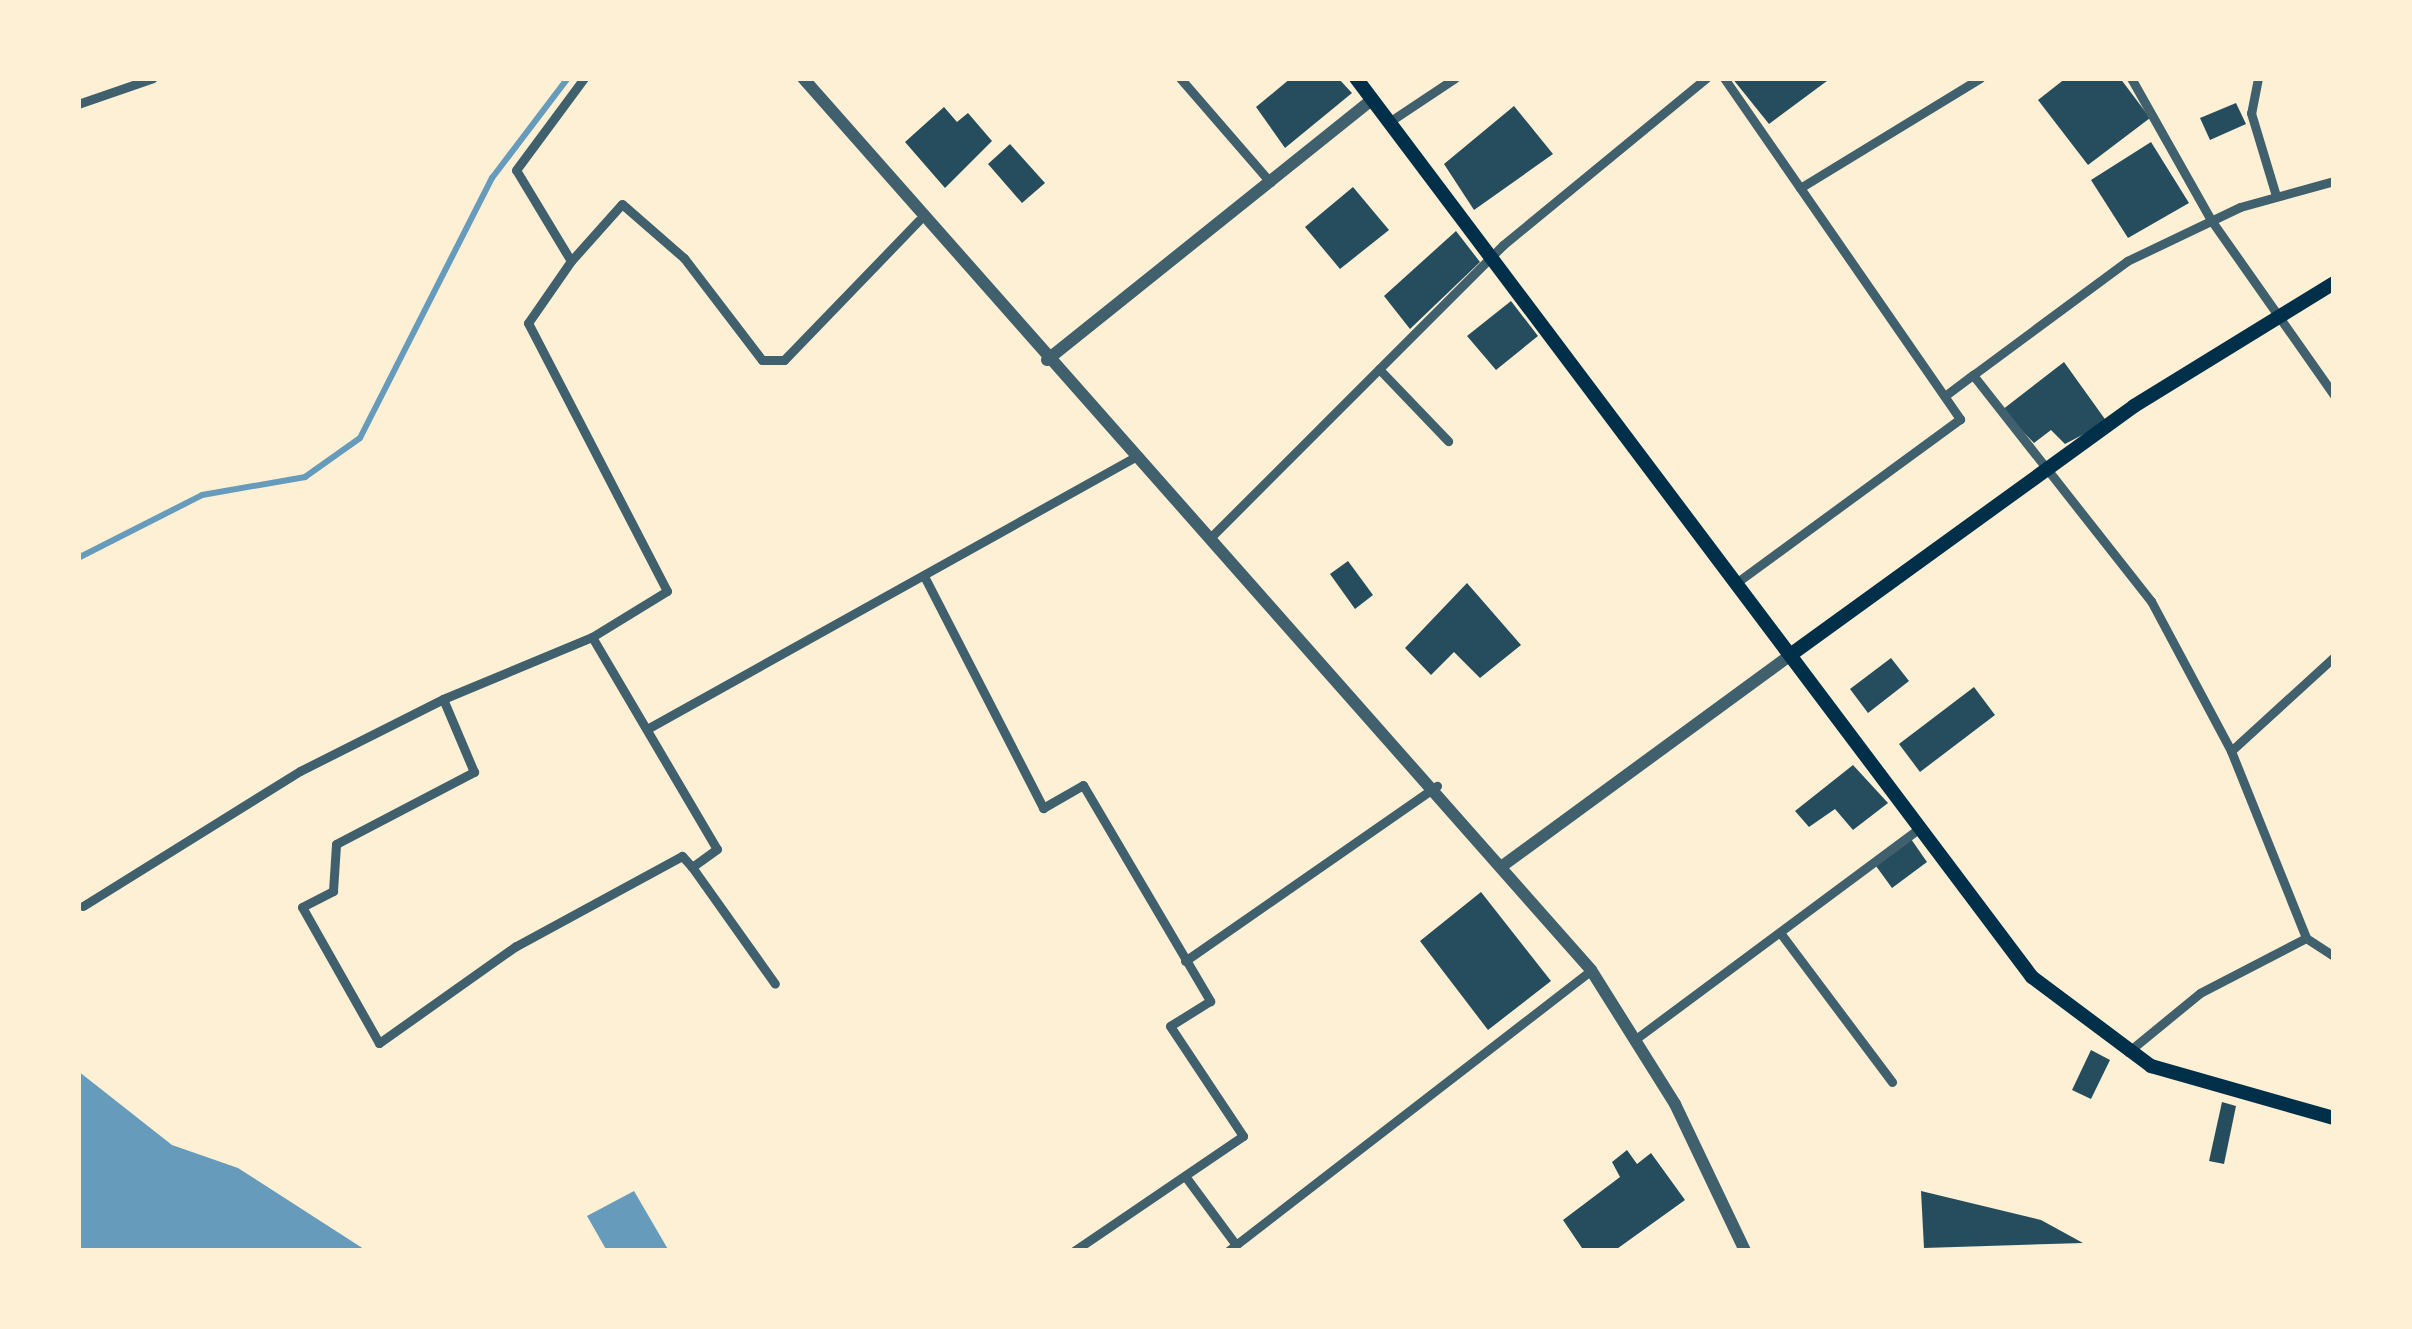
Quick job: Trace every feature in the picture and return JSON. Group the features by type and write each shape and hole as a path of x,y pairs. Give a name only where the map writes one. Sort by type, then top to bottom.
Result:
{"main road":[{"path":"1356,78 1793,653 2032,977 2127,1053 2334,1118"},
{"path":"1793,653 2048,467 2334,283"}],"street":[{"path":"78,104 153,78"},
{"path":"571,261 516,170 584,78"},
{"path":"803,78 919,220 1437,786 1591,970 1637,1038 1745,1251"},
{"path":"1180,78 1270,182"},
{"path":"1389,122 1456,78"},
{"path":"1210,538 1379,369 1496,262 1503,244 1706,78"},
{"path":"1724,78 1960,419 1738,581"},
{"path":"1800,188 1980,78"},
{"path":"2131,78 2211,220 2334,395"},
{"path":"2258,78 2251,113 2276,196"},
{"path":"1047,360 1372,100"},
{"path":"1946,395 2127,261 2211,220 2276,196 2334,182"},
{"path":"83,906 301,771 443,699 592,637 667,591 529,323 571,261 622,204 684,258 762,360 784,360 919,220"},
{"path":"1379,369 1448,441"},
{"path":"1973,375 2151,602 2231,751 2306,938 2334,956"},
{"path":"647,729 1135,457"},
{"path":"924,576 1043,808 1083,785 1210,1001 1170,1026 1243,1136 1074,1251"},
{"path":"592,637 713,833 717,849 692,867"},
{"path":"1505,864 1793,653"},
{"path":"2231,751 2334,657"},
{"path":"443,699 474,772 336,844 333,891 302,907 379,1043 516,946 682,856 775,984"},
{"path":"1185,962 1437,786"},
{"path":"1637,1038 1920,828"},
{"path":"1781,934 1892,1082"},
{"path":"2127,1053 2200,994 2306,938"},
{"path":"1185,1176 1232,1248 1591,970"}],"water":[{"path":"78,1071 172,1145 238,1168 367,1251 78,1251"},
{"path":"634,1191 669,1251 607,1251 587,1216"}],"building":[{"path":"1291,78 1338,78 1352,93 1285,148 1256,107"},
{"path":"1732,78 1831,78 1769,124"},
{"path":"2066,78 2120,78 2150,118 2088,165 2038,100"},
{"path":"2236,103 2246,124 2210,140 2200,118"},
{"path":"1514,106 1553,154 1474,210 1444,164"},
{"path":"944,107 957,122 968,113 992,141 945,188 905,142"},
{"path":"2151,142 2189,203 2128,238 2091,180"},
{"path":"1010,144 1045,183 1022,203 988,164"},
{"path":"1353,187 1389,230 1340,269 1305,227"},
{"path":"1456,231 1480,262 1410,329 1384,296"},
{"path":"1511,301 1538,336 1496,370 1467,336"},
{"path":"2064,362 2107,422 2065,444 2051,430 2034,443 2002,410"},
{"path":"1348,561 1373,595 1355,609 1330,574"},
{"path":"1467,583 1521,645 1480,678 1454,652 1431,675 1405,648"},
{"path":"1891,658 1909,681 1868,713 1850,689"},
{"path":"1974,687 1995,715 1920,772 1899,744"},
{"path":"1853,765 1888,803 1853,830 1835,809 1809,827 1795,811"},
{"path":"1911,839 1927,862 1892,888 1876,866"},
{"path":"1481,892 1551,981 1488,1030 1420,941"},
{"path":"2091,1050 2110,1060 2091,1099 2072,1090"},
{"path":"2222,1102 2236,1106 2224,1164 2209,1161"},
{"path":"1627,1150 1637,1164 1651,1153 1685,1200 1614,1251 1584,1251 1563,1220 1620,1177 1612,1162"},
{"path":"1921,1191 2041,1220 2083,1243 1924,1248"}],"waterway":[{"path":"78,558 202,495 305,477 360,438 492,178 568,78"}]}
